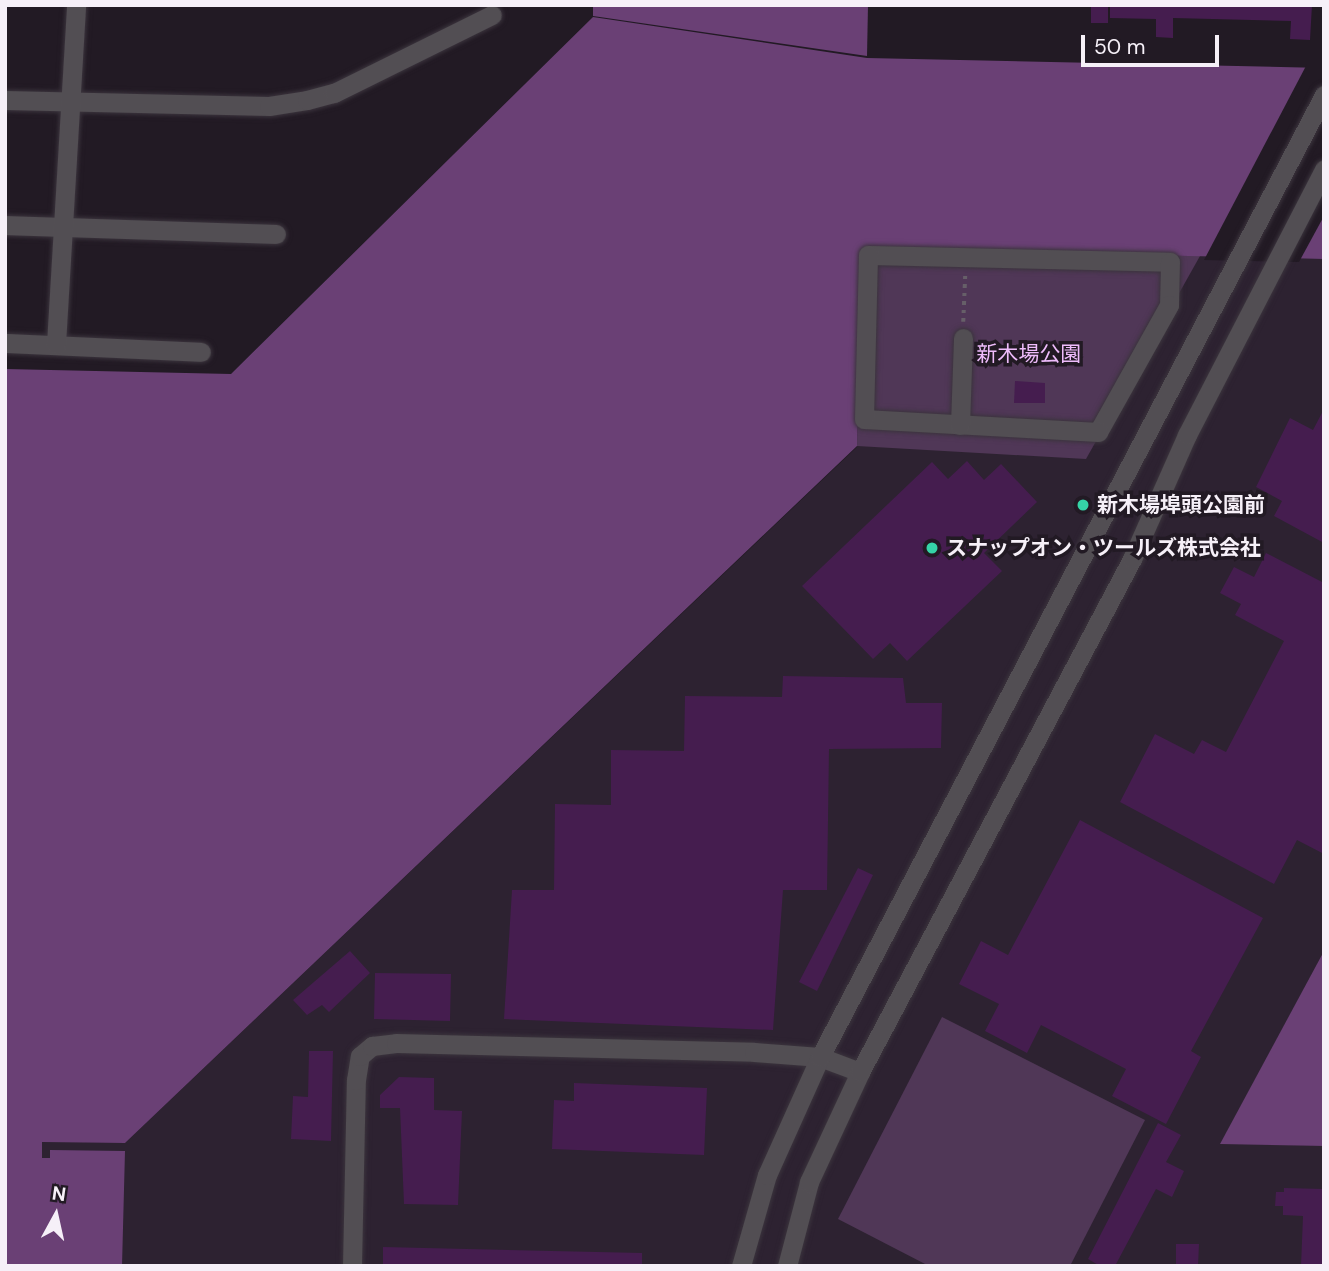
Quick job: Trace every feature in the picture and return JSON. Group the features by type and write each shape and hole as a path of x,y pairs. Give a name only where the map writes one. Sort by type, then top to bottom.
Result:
{"street":[{"path":"56,344 76,5"},
{"path":"5,100 269,106 306,100 334,93 492,15"},
{"path":"741,1266 767,1175 820,1056 1324,95"},
{"path":"787,1266 809,1182 860,1072 1132,559 1267,278 1324,169"},
{"path":"5,225 276,234"},
{"path":"868,256 965,258 1170,262 1169,305 1098,432 864,419 868,256"},
{"path":"960,425 963,338"},
{"path":"5,343 201,352"},
{"path":"352,1266 356,1080 360,1056 372,1046 396,1043 820,1056 860,1072"}],"path":[{"path":"963,338 965,258"}],"shaded area":[{"path":"593,5 868,5 867,56 593,16"},
{"path":"593,17 867,58 1324,68 1324,259 862,249 857,446 125,1143 42,1142 42,1158 50,1158 50,1150 125,1151 122,1266 5,1266 5,369 231,374"},
{"path":"862,248 1324,259 1324,951 1221,1143 1324,1146 1324,1266 122,1266 50,1151 50,1158 41,1158 42,1141 125,1143 857,447"},
{"path":"1324,951 1324,1146 1220,1144"}],"green space":[{"name":"新木場公園","path":"862,248 1200,256 1086,459 857,446"},
{"path":"942,1017 1145,1120 1070,1266 929,1266 838,1219"}],"pier":[{"path":"1307,64 1324,64 1324,216 1299,262 1204,260"}],"building":[{"path":"1091,5 1108,5 1108,23 1091,23"},
{"path":"1110,5 1312,5 1310,40 1290,39 1291,21 1173,18 1173,38 1156,37 1156,19 1110,18"},
{"path":"1015,381 1045,383 1045,403 1014,403"},
{"path":"1324,409 1324,543 1274,516 1282,501 1256,487 1290,418 1313,430"},
{"path":"967,461 984,480 1001,464 1037,502 984,553 1002,571 907,661 890,643 873,659 802,586 932,462 948,479"},
{"path":"1266,553 1324,583 1324,854 1297,840 1274,884 1120,802 1155,734 1194,754 1202,740 1226,752 1284,641 1235,615 1241,604 1220,593 1234,567 1254,577"},
{"path":"783,676 903,678 906,703 942,703 941,748 829,749 827,890 783,890 773,1030 504,1019 512,890 554,890 555,804 611,805 611,750 684,751 685,696 782,697"},
{"path":"1080,820 1263,918 1191,1051 1201,1057 1166,1124 1112,1096 1126,1069 1041,1025 1027,1053 985,1031 999,1004 959,984 981,941 1008,955"},
{"path":"858,868 873,875 817,991 799,982"},
{"path":"350,951 370,973 329,1012 322,1005 307,1015 293,1000"},
{"path":"375,973 451,974 450,1021 374,1019"},
{"path":"309,1051 333,1051 331,1141 291,1139 293,1096 308,1097"},
{"path":"399,1077 434,1078 434,1110 462,1111 458,1205 404,1204 400,1108 380,1108 380,1095"},
{"path":"574,1083 707,1088 704,1155 552,1149 554,1100 574,1101"},
{"path":"1158,1123 1181,1135 1166,1162 1184,1171 1172,1197 1156,1189 1115,1266 1100,1266 1088,1259"},
{"path":"1284,1188 1324,1189 1324,1266 1301,1266 1303,1216 1283,1215 1283,1206 1275,1206 1276,1192 1284,1192"},
{"path":"1176,1244 1199,1244 1198,1266 1176,1266"},
{"path":"383,1247 642,1253 642,1266 383,1266"}],"place":[{"name":"新木場埠頭公園前","path":"1083,505"},
{"name":"スナップオン・ツールズ株式会社","path":"932,548"}]}
